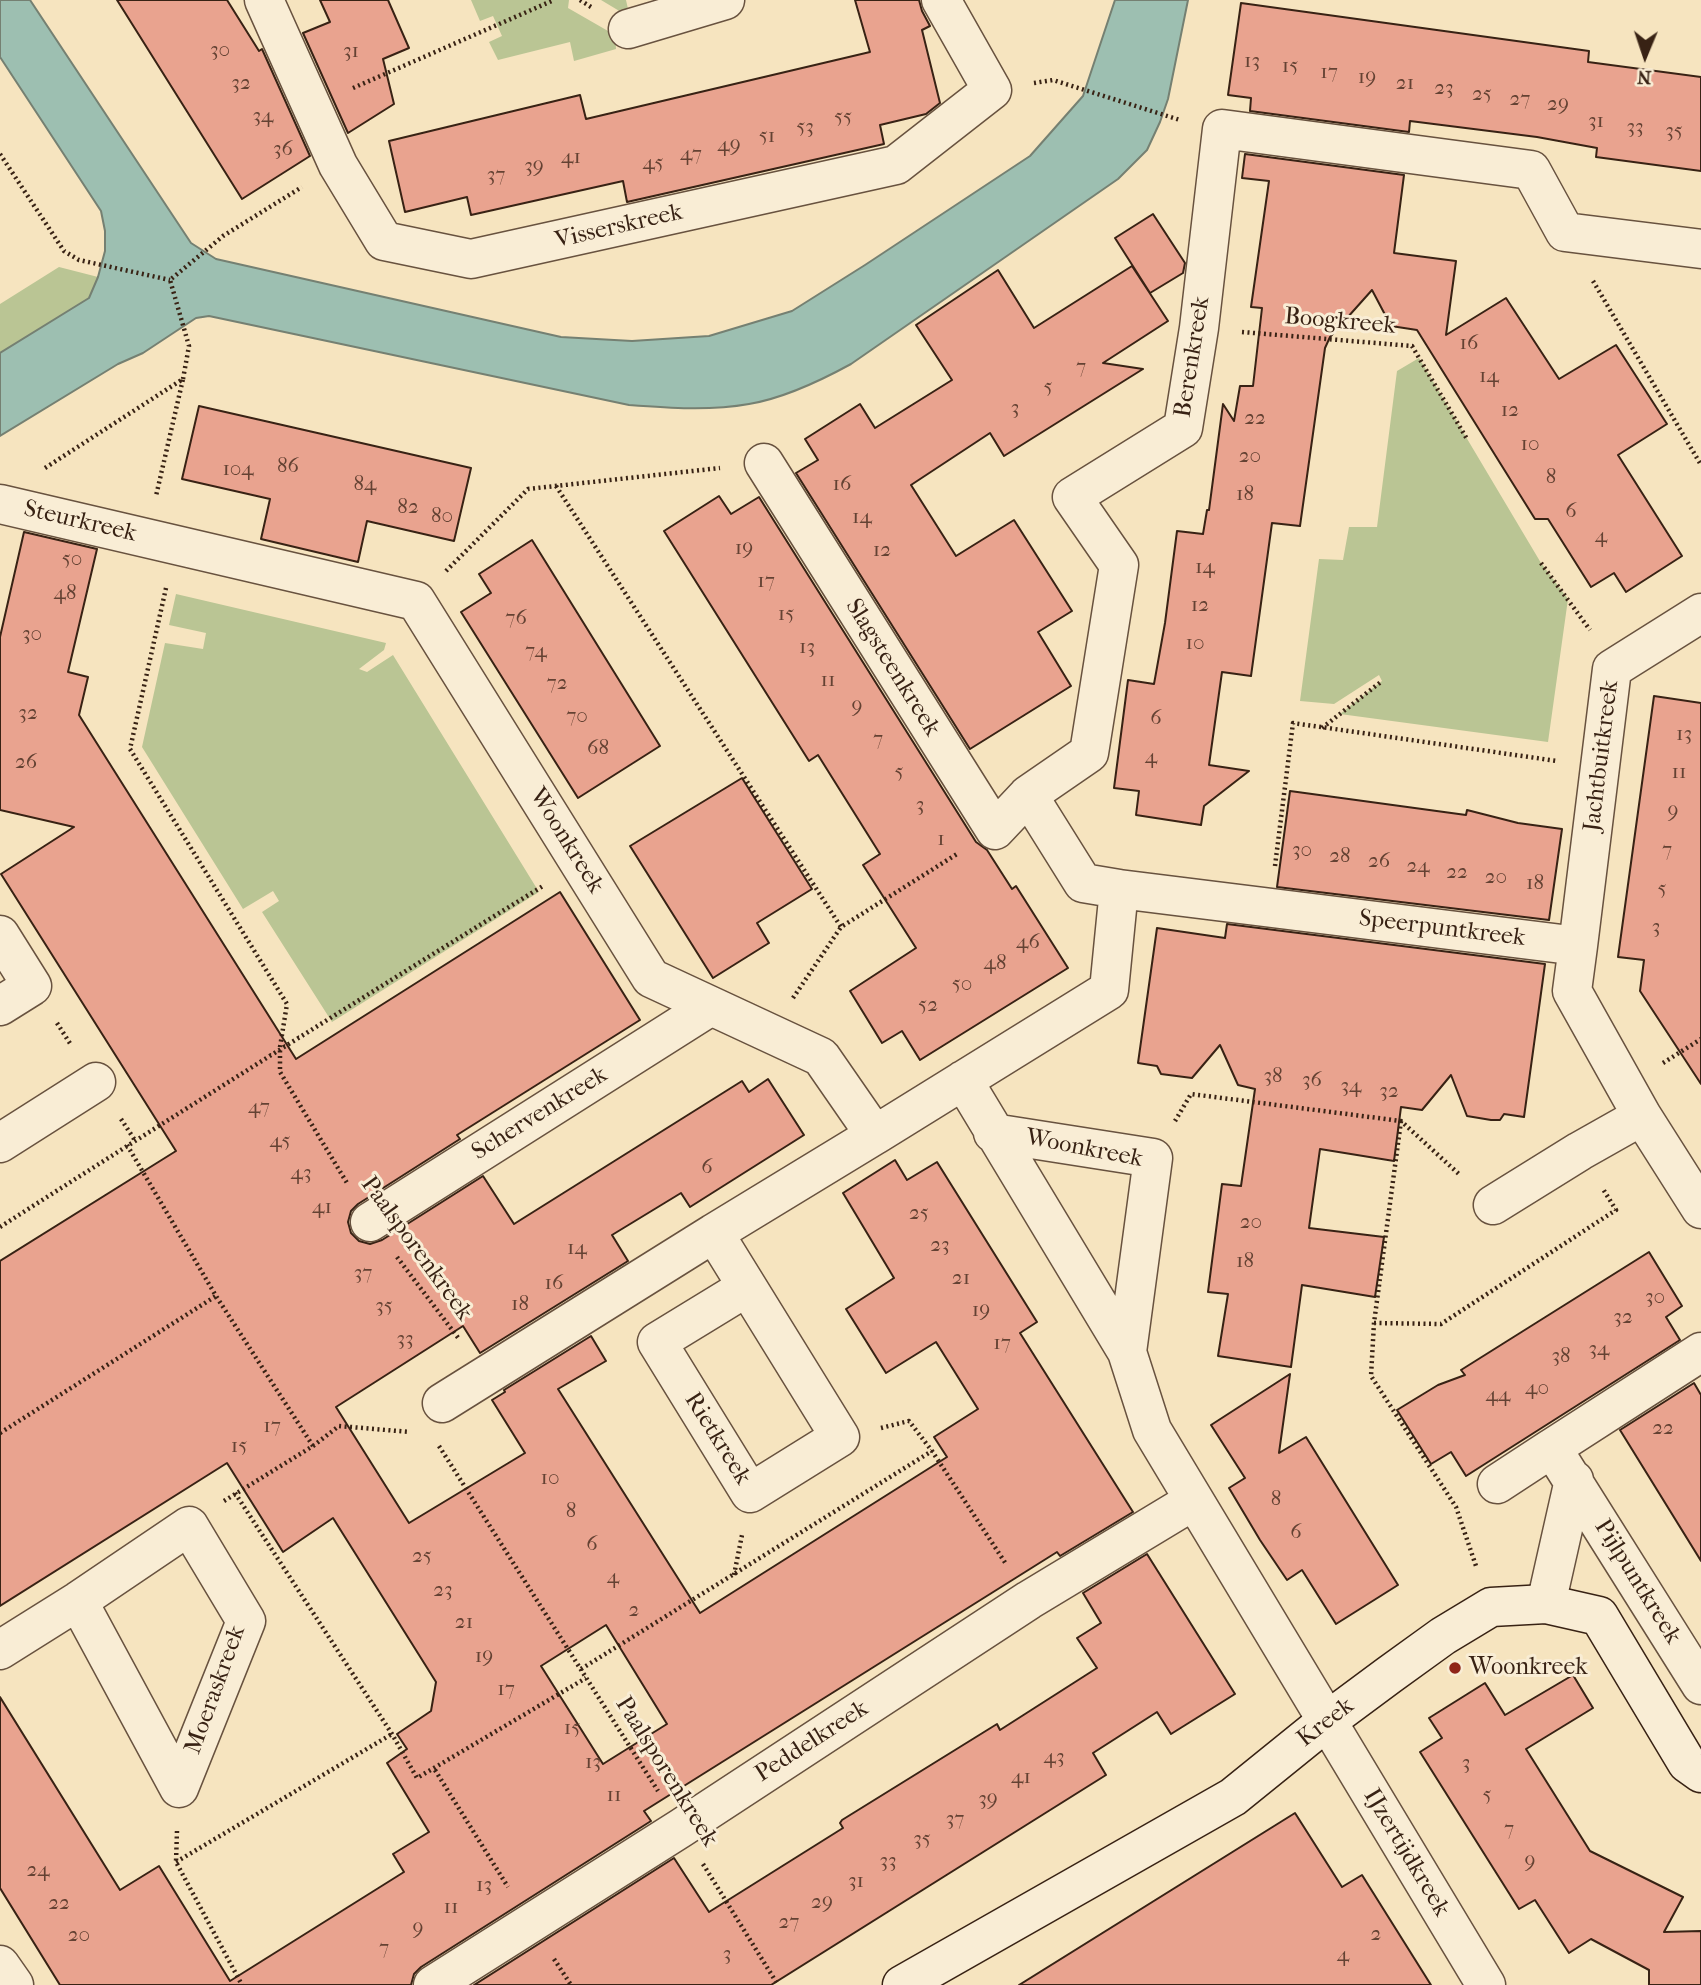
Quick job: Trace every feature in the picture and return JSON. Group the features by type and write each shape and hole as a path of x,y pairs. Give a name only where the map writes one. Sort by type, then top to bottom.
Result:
{"street":[{"name":"Visserskreek","path":"264,0 338,165 384,241 471,260 896,165 992,90 941,0"},
{"path":"628,29 725,0"},
{"name":"Berenkreek","path":"1028,795 1089,753 1119,565 1072,497 1184,428 1199,328 1222,130 1531,170 1565,232"},
{"path":"1565,232 1701,249"},
{"name":"Slagsteenkreek","path":"764,464 995,830"},
{"name":"Steurkreek","path":"0,503 160,541"},
{"path":"160,541 416,601"},
{"name":"Woonkreek","path":"416,601 652,978 821,1057 875,1135"},
{"name":"Jachtbuitkreek","path":"1578,946 1612,669 1701,613"},
{"path":"437,1418 714,1233 1109,990 1119,889 1083,883 1028,795 995,830"},
{"name":"Speerpuntkreek","path":"1119,889 1578,946"},
{"path":"0,935 32,986 0,1006"},
{"path":"1578,946 1572,991 1642,1116 1701,1209"},
{"name":"Schervenkreek","path":"370,1222 711,1006"},
{"name":"Woonkreek","path":"963,1080 1126,1352 1152,1430 1327,1721"},
{"path":"0,1143 96,1082"},
{"path":"1493,1205 1642,1116"},
{"name":"Woonkreek","path":"993,1133 1153,1158 1126,1352"},
{"path":"714,1233 840,1437"},
{"name":"Rietkreek","path":"747,1287 657,1342 742,1482 750,1493 840,1437"},
{"path":"1497,1484 1701,1352"},
{"name":"Pijlpuntkreek","path":"1552,1448 1701,1685"},
{"name":"Pijlpuntkreek","path":"1546,1604 1574,1480"},
{"name":"Peddelkreek","path":"433,1985 681,1828 1029,1600 1194,1501"},
{"path":"0,1650 189,1526"},
{"name":"Moeraskreek","path":"179,1788 246,1621 189,1526"},
{"name":"Moeraskreek","path":"78,1601 179,1788"},
{"name":"Kreek","path":"902,1985 1233,1797 1327,1721 1443,1636 1491,1607 1546,1604 1600,1616 1687,1763 1701,1773"},
{"name":"IJzertijdkreek","path":"1327,1721 1486,1985"},
{"path":"0,1965 14,1985"}],"path":[{"path":"311,106 554,0"},
{"path":"1053,80 1173,118"},
{"path":"0,154 64,251 79,260 170,280 223,236 338,165"},
{"path":"1565,232 1701,465"},
{"name":"Paalsporenkreek","path":"170,280 189,346 151,518 170,570 130,749 287,1004 280,1072 370,1222 460,1340 437,1418 586,1678 778,1985"},
{"name":"Boogkreek","path":"1199,328 1412,346 1467,439"},
{"path":"34,475 183,379"},
{"path":"416,601 528,489 764,464"},
{"path":"556,486 841,927"},
{"path":"1541,563 1587,625 1612,669"},
{"path":"1322,728 1382,681"},
{"path":"1269,908 1293,723 1601,768"},
{"path":"769,1033 841,927 995,830"},
{"path":"0,1227 281,1047 580,864"},
{"path":"1153,1158 1191,1094 1401,1121 1493,1205"},
{"path":"1401,1121 1374,1323 1371,1376 1455,1507 1491,1607"},
{"path":"127,1145 216,1296 313,1446"},
{"path":"1374,1323 1441,1324 1616,1210 1580,1151"},
{"path":"0,1433 216,1296"},
{"path":"189,1526 235,1493 313,1446 339,1426 437,1418"},
{"path":"840,1437 909,1421 932,1451 1029,1600"},
{"path":"581,1669 932,1451"},
{"path":"235,1493 418,1778 586,1678"},
{"path":"176,1862 392,1734"},
{"path":"435,1770 571,1985"},
{"path":"179,1788 176,1862 243,1985"}],"green space":[{"path":"471,0 569,0 568,8 615,35 616,49 574,61 570,42 498,60 489,42 502,36 493,16 480,21"},
{"path":"601,0 626,0 626,15"},
{"path":"59,267 98,277 89,298 0,353 0,304"},
{"path":"1419,358 1541,563 1568,599 1548,742 1340,714 1382,681 1379,675 1334,704 1300,701 1319,559 1343,560 1349,527 1377,527 1397,371"},
{"path":"176,594 386,643 384,650 359,669 367,672 393,655 539,892 332,1022 262,912 279,901 273,891 243,909 142,747 165,643 203,649 206,633 169,625"}],"shaded area":[{"path":"0,0 30,0 191,243 216,259 561,337 632,341 709,336 792,311 1030,156 1083,96 1115,0 1188,0 1168,99 1160,122 1147,150 1118,179 851,364 789,393 762,401 719,408 629,405 209,316 196,318 143,353 118,364 0,436 0,353 89,298 105,251 105,231 101,211 0,57"}],"building":[{"path":"117,0 227,0 259,51 262,49 310,156 242,199"},
{"path":"320,0 388,0 409,48 383,59 394,104 348,133 303,33 330,22"},
{"path":"855,0 919,0 930,26 922,30 940,103 926,114 880,125 884,144 627,202 623,181 471,215 467,197 405,212 389,141 580,95 586,119 870,52"},
{"path":"1241,3 1589,51 1588,62 1701,77 1701,171 1596,157 1597,148 1537,137 1410,121 1409,132 1250,111 1251,98 1228,95"},
{"path":"1245,154 1404,175 1394,253 1456,261 1446,335 1506,298 1559,379 1616,345 1667,424 1618,455 1682,556 1626,592 1614,573 1591,587 1548,519 1535,519 1417,330 1391,326 1372,290 1330,337 1325,348 1300,526 1272,523 1251,676 1222,672 1209,765 1249,771 1204,806 1201,825 1136,815 1139,791 1114,788 1128,680 1154,684 1177,531 1203,534 1209,510 1223,404 1234,421 1240,386 1253,386 1262,308 1251,307 1269,181 1242,178"},
{"path":"1153,214 1185,263 1183,273 1150,293 1115,238"},
{"path":"1132,266 1168,321 1103,363 1143,369 1004,456 990,433 911,485 956,556 1014,520 1072,611 1038,632 1071,686 970,749 796,473 818,460 805,439 860,404 875,428 952,380 916,325 998,270 1034,328"},
{"path":"199,406 471,468 454,541 367,521 358,562 261,539 270,499 182,479"},
{"path":"719,496 731,514 759,497 976,842 987,850 1012,889 1016,886 1068,968 920,1060 902,1031 882,1043 850,991 916,948 863,865 880,854 818,755 809,761 664,531"},
{"path":"24,532 97,549 68,672 88,677 79,715 296,1059 560,892 640,1020 457,1135 460,1139 358,1204 351,1211 348,1222 351,1233 359,1241 370,1244 382,1240 483,1176 514,1224 742,1081 749,1092 768,1079 804,1135 690,1207 681,1193 612,1235 628,1261 480,1353 463,1326 336,1407 409,1523 525,1453 492,1400 591,1336 606,1361 558,1389 700,1613 947,1457 934,1437 978,1409 936,1342 886,1373 846,1309 894,1278 843,1193 895,1160 907,1180 937,1162 1037,1322 1020,1333 1133,1512 1060,1556 1057,1552 644,1811 651,1821 421,1967 414,1974 411,1985 60,1985 0,1888 0,1697 120,1890 159,1866 230,1981 404,1872 393,1854 429,1832 387,1763 407,1749 397,1734 431,1711 436,1682 333,1518 283,1552 227,1463 0,1606 0,1261 176,1151 1,874 74,827 0,810 0,637","holes":["606,1625 667,1724 603,1764 541,1666"]},
{"path":"532,540 660,746 578,798 461,612 491,593 479,574"},
{"path":"1654,696 1701,703 1701,1084 1640,991 1644,960 1618,957"},
{"path":"742,778 812,889 757,923 769,943 713,978 630,846"},
{"path":"1290,791 1466,815 1467,810 1518,823 1562,829 1549,920 1277,887"},
{"path":"1227,924 1545,964 1524,1117 1504,1114 1500,1120 1491,1120 1467,1116 1451,1075 1422,1110 1401,1107 1394,1161 1320,1149 1309,1228 1384,1237 1375,1297 1302,1285 1291,1367 1218,1356 1228,1294 1208,1292 1222,1184 1241,1186 1255,1089 1238,1085 1220,1045 1192,1078 1161,1074 1157,1066 1138,1063 1157,928 1225,938"},
{"path":"1649,1252 1682,1306 1666,1317 1680,1340 1466,1476 1451,1452 1431,1464 1397,1410 1438,1385 1465,1375 1461,1370"},
{"path":"1290,1374 1279,1453 1306,1437 1398,1585 1336,1624 1302,1570 1287,1580 1260,1540 1229,1488 1245,1478 1211,1425"},
{"path":"1694,1383 1701,1395 1701,1561 1620,1430"},
{"path":"1147,1554 1235,1694 1171,1734 1157,1712 1093,1753 1106,1775 771,1985 474,1985 674,1858 709,1912 843,1828 840,1823 842,1820 997,1724 1000,1730 1097,1668 1077,1638 1101,1623 1083,1593"},
{"path":"1573,1675 1593,1708 1526,1749 1590,1851 1683,1897 1664,1932 1701,1931 1701,1985 1649,1985 1649,1970 1591,1939 1569,1953 1535,1900 1519,1909 1420,1752 1442,1738 1429,1718 1485,1683 1505,1715"},
{"path":"1295,1813 1342,1887 1362,1875 1431,1985 1019,1985"}],"place":[{"name":"Woonkreek","path":"1455,1668"}]}
